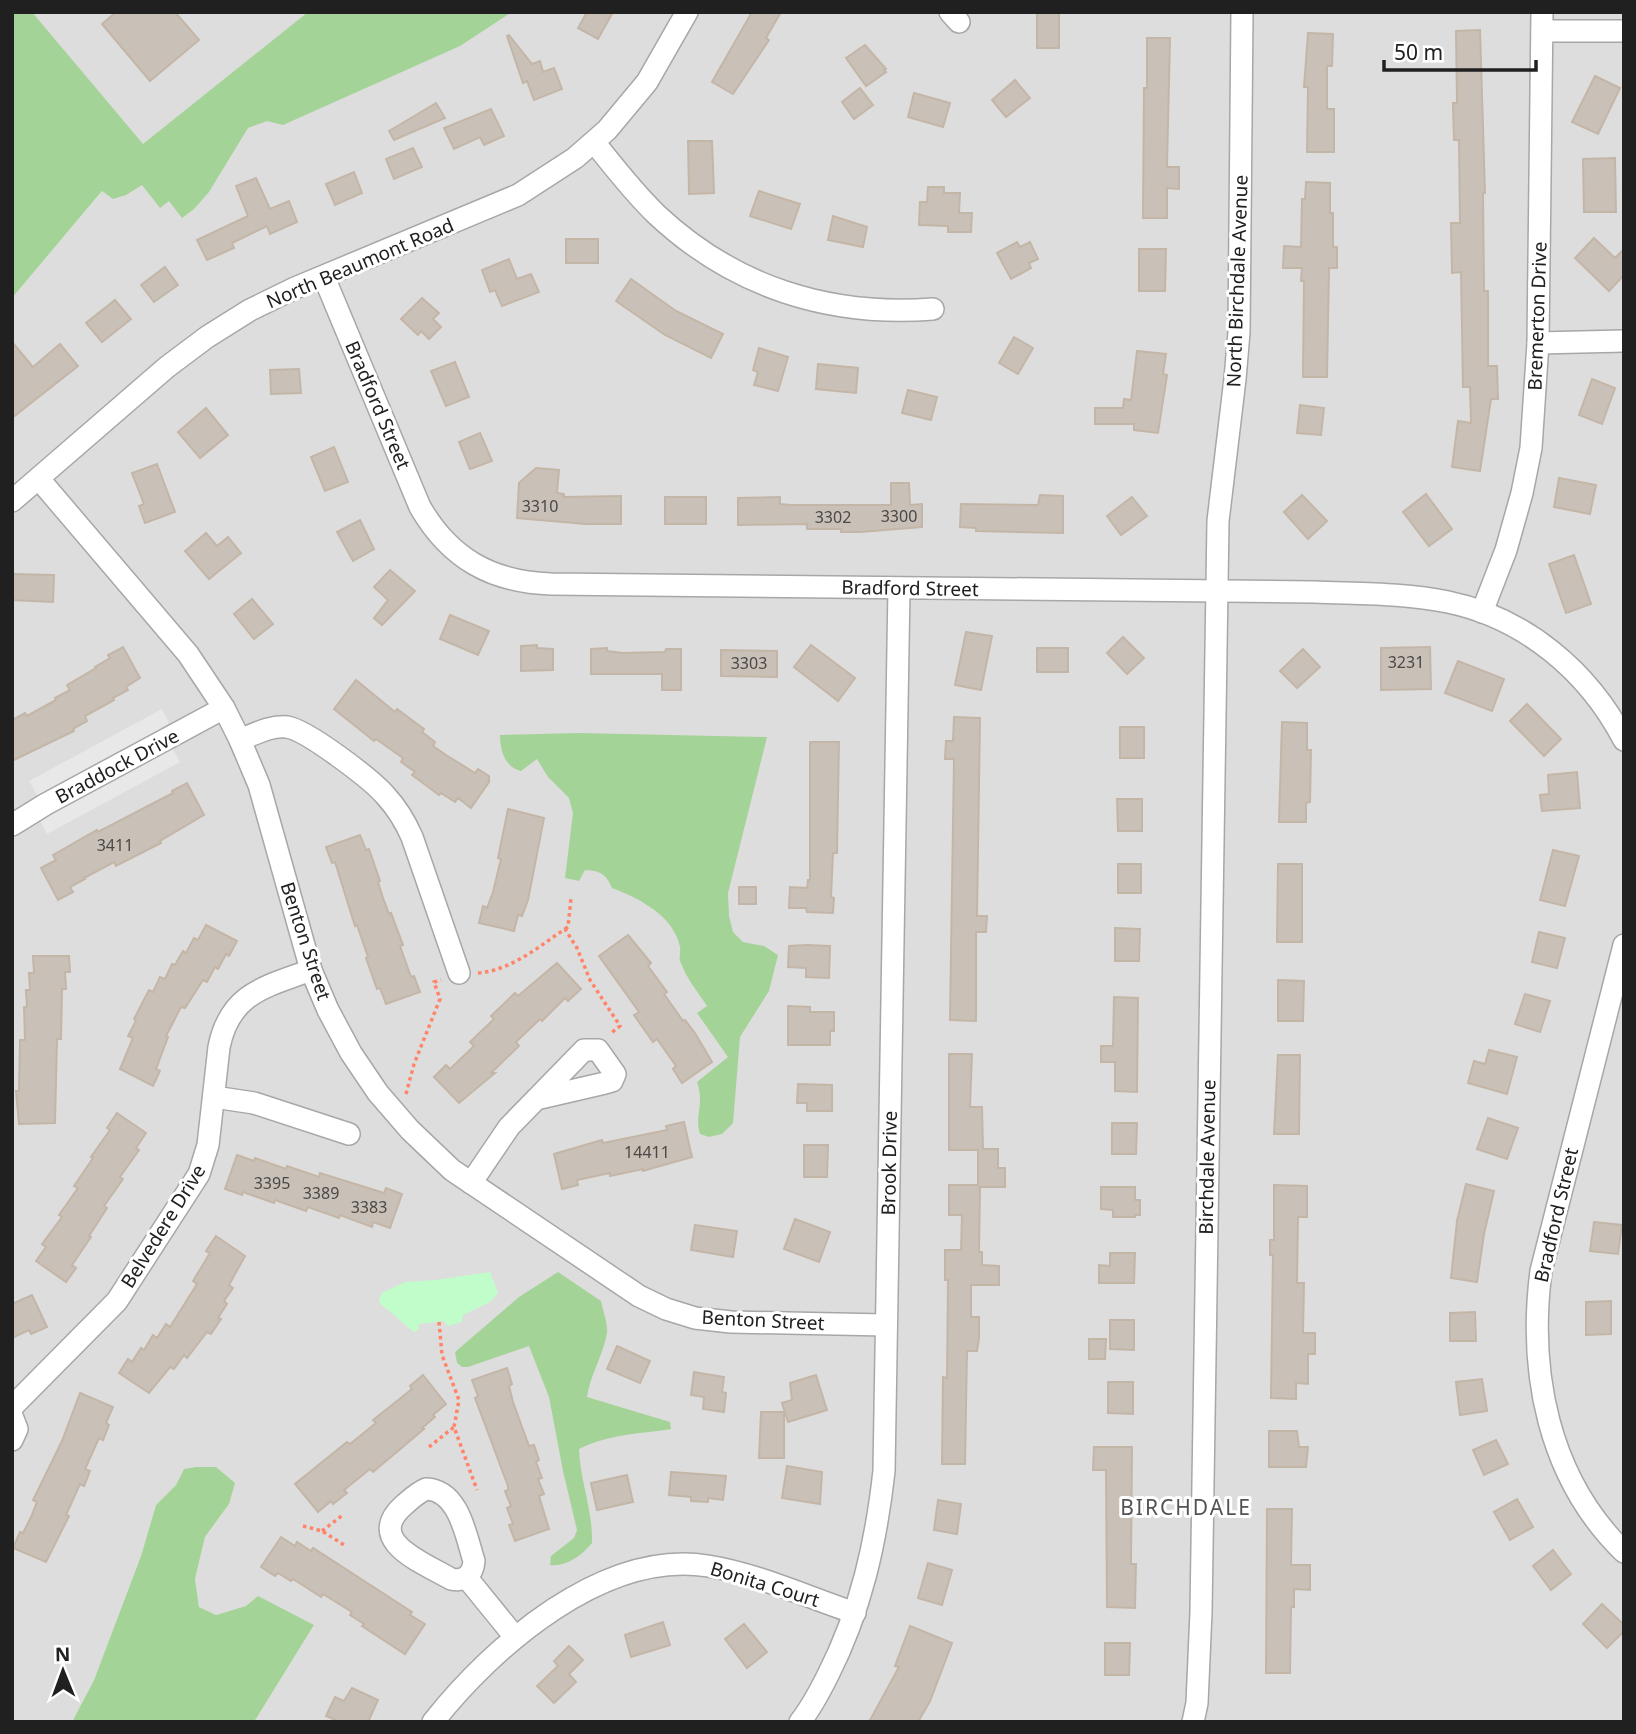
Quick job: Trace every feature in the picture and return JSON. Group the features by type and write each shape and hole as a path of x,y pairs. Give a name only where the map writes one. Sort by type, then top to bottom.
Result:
{"street":[{"name":"North Beaumont Road","path":"12,501 167,367 250,310 518,195 555,173 607,130 647,82 687,12"},
{"name":"North Birchdale Avenue","path":"1216,591 1218,521 1239,332 1242,12"},
{"path":"1542,22 1624,31"},
{"name":"Bremerton Drive","path":"1482,612 1506,550 1531,448 1538,342 1542,22"},
{"path":"594,142 628,184 658,215 691,243 757,282 797,298 839,307 873,311 933,309"},
{"name":"Bradford Street","path":"324,277 425,515 442,539 464,558 487,572 506,579 551,584 1314,592 1415,597 1482,612 1530,636 1562,659 1592,689 1624,740"},
{"path":"1538,342 1624,341"},
{"name":"Benton Street","path":"38,479 188,654 224,708 240,740 267,811 311,970 328,1010 351,1053 378,1093 410,1130 452,1170 639,1296 666,1310 695,1318 732,1322 886,1325"},
{"name":"Brook Drive","path":"800,1722 836,1659 855,1614 869,1567 884,1471 899,588"},
{"name":"Birchdale Avenue","path":"1193,1722 1197,1703 1201,1612 1216,591"},
{"name":"Braddock Drive","path":"12,825 224,708"},
{"path":"240,740 277,727 300,730 373,783 385,795 405,821 412,836 459,973"},
{"name":"Bradford Street","path":"1624,945 1541,1271 1536,1343 1540,1384 1556,1447 1593,1517 1624,1552"},
{"name":"Belvedere Drive","path":"12,1407 108,1312 187,1194 204,1160 222,1032 235,1008 258,989 311,970"},
{"path":"471,1183 499,1140 536,1098 584,1050 598,1049 613,1068 615,1078 612,1081 536,1098"},
{"path":"214,1097 254,1103 349,1134"},
{"path":"12,1416 17,1429 12,1440"},
{"path":"433,1489 453,1503 474,1561 473,1570 467,1578 451,1579 396,1545 390,1521 393,1515 419,1492 433,1489"},
{"name":"Bonita Court","path":"433,1722 483,1666 515,1637 573,1598 624,1573 677,1564 707,1565 736,1571 855,1614"},
{"path":"467,1578 515,1637"}],"path":[{"path":"408,1086 440,999 434,982 459,973 482,973 508,966 568,927 571,898"},
{"path":"565,929 577,948 590,980 620,1026 591,1048"},
{"path":"439,1322 442,1355 460,1400 454,1426 477,1490"},
{"path":"429,1447 454,1426"},
{"path":"322,1531 344,1514"},
{"path":"303,1526 322,1531 344,1545"}],"shaded area":[{"path":"32,12 1624,12 1624,1722 254,1722 314,1625 246,1606 216,1615 199,1607 195,1579 205,1537 229,1504 216,1467 196,1467 184,1469 176,1485 156,1505 141,1556 94,1680 72,1722 12,1722 12,298 142,144"},
{"path":"162,709 169,723 161,728 180,762 47,834 30,802 38,797 29,781"}],"green space":[{"path":"12,12 32,12 143,144 308,12 512,12 460,46 283,125 267,121 248,128 209,192 182,218 169,201 160,208 142,185 113,199 102,191 12,298"},
{"path":"578,733 767,737 728,893 729,916 733,932 743,942 764,946 778,955 769,991 740,1037 733,1123 722,1134 709,1137 700,1134 700,1097 697,1082 728,1057 697,1013 707,1006 683,969 680,947 671,926 644,903 612,888 602,874 585,870 579,881 565,878 573,813 569,798 548,777 537,759 521,771 507,762 501,747 500,735"},
{"path":"490,1272 498,1293 490,1302 463,1315 462,1322 448,1326 444,1321 419,1324 418,1330 414,1332 380,1304 382,1293 405,1282"},
{"path":"558,1272 601,1301 605,1317 605,1341 587,1397 670,1422 671,1429 613,1437 579,1449 591,1519 592,1543 574,1559 550,1565 551,1556 574,1538 577,1530 549,1397 529,1346 468,1367 457,1363 455,1352 519,1297"},
{"path":"216,1467 235,1483 229,1504 205,1537 195,1579 199,1607 216,1615 246,1606 258,1596 314,1625 254,1722 72,1722 94,1680 141,1556 156,1505 176,1485 184,1469"}],"building":[{"path":"116,12 175,12 199,40 150,81 102,24"},
{"path":"587,12 613,12 598,39 578,28"},
{"path":"752,12 781,12 766,38 769,40 733,94 712,82"},
{"path":"1037,12 1059,12 1059,48 1037,48"},
{"path":"1480,30 1485,193 1484,291 1488,291 1488,366 1497,366 1498,399 1491,399 1480,471 1452,467 1458,421 1471,423 1470,387 1463,387 1461,272 1452,273 1451,223 1460,223 1459,140 1454,140 1453,103 1457,103 1456,31"},
{"path":"1308,33 1333,34 1332,66 1327,66 1327,109 1334,109 1334,152 1307,152 1308,87 1304,87"},
{"path":"509,35 532,64 540,61 543,72 554,68 562,89 534,100 527,81 523,83 507,36"},
{"path":"1147,38 1170,38 1167,167 1179,167 1179,189 1167,188 1167,218 1143,218"},
{"path":"865,45 886,69 886,72 866,86 846,58"},
{"path":"1595,76 1620,88 1598,134 1572,122"},
{"path":"1015,80 1030,98 1006,117 992,100"},
{"path":"860,88 873,105 854,119 842,102"},
{"path":"914,93 950,103 943,127 908,117"},
{"path":"436,103 445,118 394,140 389,131"},
{"path":"491,109 504,136 484,145 480,137 454,149 444,128"},
{"path":"688,141 712,141 714,193 689,194"},
{"path":"413,148 422,167 394,179 386,159"},
{"path":"1615,158 1616,212 1584,212 1583,159"},
{"path":"354,172 362,193 335,205 326,184"},
{"path":"256,178 270,209 289,201 297,222 270,234 267,226 232,243 234,248 207,260 197,240 248,216 236,186"},
{"path":"1306,182 1330,183 1333,247 1337,247 1337,268 1329,268 1327,377 1303,377 1302,268 1283,268 1284,246 1301,247 1302,199 1305,199"},
{"path":"928,187 944,187 944,193 960,193 959,213 972,213 971,232 948,232 948,226 919,225 920,202 927,202"},
{"path":"759,191 800,204 791,229 750,216"},
{"path":"833,216 867,227 863,247 828,240"},
{"path":"1594,238 1615,258 1624,249 1624,275 1609,291 1575,258"},
{"path":"566,239 598,239 598,263 566,263"},
{"path":"1017,242 1020,247 1030,242 1038,259 1029,263 1031,268 1011,279 997,253"},
{"path":"1139,249 1166,249 1165,291 1139,291"},
{"path":"509,259 517,279 531,274 539,292 502,306 495,290 490,292 482,270"},
{"path":"165,267 178,285 154,302 141,285"},
{"path":"631,279 676,311 723,334 711,358 665,335 616,301"},
{"path":"422,298 439,313 433,319 441,327 429,339 421,331 418,335 401,319"},
{"path":"115,300 131,319 102,342 86,323"},
{"path":"1014,337 1033,348 1018,374 999,363"},
{"path":"12,342 33,367 60,344 78,366 12,418"},
{"path":"759,348 788,357 778,391 754,385 758,372 753,370"},
{"path":"1137,351 1166,354 1163,374 1167,375 1158,433 1134,430 1134,424 1095,424 1095,408 1123,408 1124,399 1131,400"},
{"path":"455,362 469,397 446,406 431,371"},
{"path":"818,364 858,368 856,393 816,389"},
{"path":"299,369 301,393 271,394 270,370"},
{"path":"1592,379 1615,388 1602,424 1579,415"},
{"path":"908,390 937,397 931,420 902,413"},
{"path":"1300,405 1324,408 1321,435 1297,433"},
{"path":"206,408 228,435 200,458 178,432"},
{"path":"480,433 492,461 470,469 459,442"},
{"path":"334,447 348,482 325,491 311,457"},
{"path":"157,464 175,512 145,523 139,506 144,504 132,473"},
{"path":"536,468 559,470 557,493 564,494 564,497 621,496 621,524 517,518 519,483"},
{"path":"1559,478 1596,485 1590,514 1554,507"},
{"path":"891,483 909,483 910,505 922,504 922,527 841,532 841,529 807,529 807,524 738,525 738,498 780,497 780,504 791,505 891,505"},
{"path":"1426,494 1452,529 1429,546 1403,512"},
{"path":"1040,495 1063,496 1063,533 976,531 976,528 960,527 961,504 1038,505"},
{"path":"1302,495 1327,521 1308,539 1284,512"},
{"path":"665,497 706,497 706,524 665,524"},
{"path":"1132,497 1147,516 1121,535 1107,516"},
{"path":"360,520 374,549 353,561 337,532"},
{"path":"206,533 217,546 228,537 241,553 209,579 185,551"},
{"path":"1574,555 1591,604 1566,613 1549,564"},
{"path":"390,570 415,591 382,625 374,618 388,600 374,587"},
{"path":"12,574 54,575 53,602 12,600"},
{"path":"252,599 273,624 254,639 234,614"},
{"path":"450,615 489,631 478,655 440,639"},
{"path":"966,632 992,636 981,690 955,685"},
{"path":"1123,637 1144,658 1127,674 1107,653"},
{"path":"537,645 537,648 553,649 553,670 521,671 521,646"},
{"path":"811,645 855,678 838,701 794,667"},
{"path":"123,647 140,678 126,687 128,690 113,698 114,700 85,716 87,721 73,729 74,731 12,761 12,720 25,713 27,716 56,700 55,698 70,690 67,685 96,668 110,658 108,655"},
{"path":"1430,647 1431,689 1381,690 1381,648"},
{"path":"607,648 607,651 623,653 681,649 681,690 662,690 662,674 591,674 591,649"},
{"path":"1037,648 1068,648 1068,672 1037,672"},
{"path":"1303,649 1320,667 1297,688 1280,671"},
{"path":"721,650 777,651 777,677 721,676"},
{"path":"1458,661 1504,679 1492,711 1445,693"},
{"path":"356,680 395,712 397,709 424,729 422,732 435,742 433,746 475,773 478,769 489,776 489,782 471,808 458,798 455,802 441,793 439,795 412,775 415,772 401,762 403,758 376,739 374,741 334,709"},
{"path":"1527,704 1561,739 1544,756 1510,721"},
{"path":"954,717 980,718 977,916 987,916 986,932 976,932 976,1021 950,1020 954,759 945,759 946,741 953,741"},
{"path":"1282,722 1307,723 1307,750 1311,750 1310,802 1306,803 1306,822 1279,822"},
{"path":"1120,727 1144,727 1144,758 1120,758"},
{"path":"810,742 839,742 837,853 833,853 831,897 834,898 833,913 789,908 790,887 807,888 810,880"},
{"path":"1577,772 1580,808 1542,811 1540,795 1549,794 1548,775"},
{"path":"187,783 204,815 160,841 161,843 116,866 114,862 84,878 70,887 73,892 58,900 41,868 56,860 53,855 173,793 172,791"},
{"path":"1117,799 1142,799 1142,831 1118,831"},
{"path":"508,809 544,818 528,900 522,916 518,915 514,931 479,923 483,906 487,908 493,892"},
{"path":"360,835 366,850 369,849 383,898 403,945 400,946 411,977 414,976 420,992 386,1004 380,988 377,989 335,862 332,863 326,847"},
{"path":"1553,850 1579,856 1565,906 1540,900"},
{"path":"1118,864 1141,864 1141,893 1118,893"},
{"path":"1278,864 1302,864 1302,942 1277,942"},
{"path":"739,887 756,887 756,904 739,904"},
{"path":"206,925 237,941 218,969 215,967 207,982 203,980 185,1008 181,1007 166,1036 168,1037 156,1069 160,1071 153,1086 120,1069 133,1038 128,1036 149,990 153,992 160,977 165,979 172,964 175,965 183,951 186,953 194,938 198,940"},
{"path":"1115,928 1140,929 1139,961 1115,961"},
{"path":"1539,932 1565,938 1557,968 1532,962"},
{"path":"628,935 651,963 648,966 667,992 664,994 695,1033 712,1062 682,1083 673,1069 676,1066 657,1039 653,1042 634,1015 639,1012 599,956"},
{"path":"789,946 830,946 829,978 806,977 806,968 788,967"},
{"path":"33,956 69,956 70,972 65,972 61,1039 57,1039 55,1123 19,1124 16,1091 19,1091 20,1040 25,1040 24,1007 27,1007 26,990 30,990 29,973 34,973"},
{"path":"557,963 581,989 568,1001 565,998 542,1021 540,1019 516,1042 519,1046 491,1073 495,1073 459,1103 434,1077 446,1065 450,1069 474,1046 470,1042 494,1019 491,1016 515,993 518,996"},
{"path":"1278,980 1304,981 1303,1021 1278,1021"},
{"path":"1525,994 1550,1001 1540,1032 1515,1024"},
{"path":"1114,997 1138,998 1137,1092 1115,1091 1115,1062 1101,1062 1101,1046 1113,1046"},
{"path":"788,1006 810,1007 810,1012 834,1012 834,1031 830,1031 830,1045 788,1045"},
{"path":"1489,1050 1517,1057 1507,1094 1468,1083 1474,1061 1485,1064"},
{"path":"949,1054 972,1054 970,1107 982,1107 983,1149 998,1149 998,1168 1005,1168 1005,1187 980,1187 979,1252 982,1252 982,1265 999,1266 999,1285 971,1285 971,1317 979,1317 979,1338 977,1351 967,1351 965,1464 942,1464 943,1377 947,1378 948,1280 945,1280 945,1250 961,1250 962,1215 949,1215 949,1185 978,1185 978,1150 949,1150"},
{"path":"1278,1055 1300,1055 1299,1134 1274,1134"},
{"path":"798,1084 832,1085 832,1111 807,1111 807,1103 797,1103"},
{"path":"117,1113 146,1133 136,1148 139,1150 120,1177 123,1179 104,1206 107,1208 89,1236 91,1237 72,1265 76,1268 66,1282 36,1261 46,1247 42,1244 62,1217 59,1215 78,1188 74,1186 110,1130 107,1128"},
{"path":"1488,1118 1518,1128 1507,1159 1477,1149"},
{"path":"684,1122 692,1157 643,1171 610,1176 610,1173 577,1180 578,1185 562,1189 554,1154 602,1140 603,1143 667,1130 666,1126"},
{"path":"1112,1123 1137,1123 1136,1154 1112,1154"},
{"path":"804,1145 828,1145 827,1177 804,1177"},
{"path":"237,1155 286,1169 287,1166 319,1177 320,1173 384,1193 386,1188 402,1194 390,1228 373,1222 372,1227 340,1215 339,1218 308,1207 306,1211 275,1200 274,1203 225,1189"},
{"path":"1466,1184 1494,1191 1477,1282 1451,1278 1457,1221"},
{"path":"1274,1185 1307,1186 1307,1217 1298,1217 1297,1283 1304,1283 1303,1333 1315,1333 1315,1354 1308,1354 1308,1384 1296,1383 1296,1399 1271,1398 1273,1255 1270,1255 1270,1240 1274,1240"},
{"path":"1101,1187 1135,1187 1135,1200 1140,1200 1140,1215 1113,1217 1113,1210 1101,1209"},
{"path":"795,1219 830,1232 819,1262 784,1249"},
{"path":"1594,1222 1622,1225 1618,1254 1590,1251"},
{"path":"695,1225 737,1231 733,1257 691,1250"},
{"path":"216,1236 245,1256 229,1285 233,1288 224,1301 227,1304 218,1318 221,1319 211,1334 207,1332 187,1358 184,1355 174,1369 170,1367 149,1393 119,1373 128,1359 132,1362 141,1348 144,1350 153,1335 157,1338 166,1324 170,1327 197,1284 193,1281 210,1253 206,1251"},
{"path":"1110,1253 1135,1253 1134,1283 1099,1283 1099,1265 1110,1266"},
{"path":"32,1295 47,1327 31,1334 29,1330 12,1338 12,1304"},
{"path":"1611,1301 1611,1334 1586,1335 1586,1302"},
{"path":"1475,1312 1476,1341 1450,1341 1450,1313"},
{"path":"1110,1320 1134,1320 1134,1350 1110,1349"},
{"path":"1089,1339 1106,1339 1105,1359 1089,1359"},
{"path":"617,1346 650,1361 640,1383 607,1369"},
{"path":"507,1368 512,1384 509,1386 513,1402 529,1446 534,1445 539,1460 536,1462 542,1478 538,1479 544,1494 539,1496 549,1529 515,1541 509,1525 513,1524 507,1508 511,1506 505,1491 508,1486 475,1398 478,1396 472,1380"},
{"path":"694,1372 724,1377 724,1412 703,1409 704,1397 691,1395"},
{"path":"423,1375 446,1404 433,1415 435,1417 422,1428 424,1429 398,1451 373,1472 370,1469 344,1490 347,1493 333,1504 331,1501 318,1512 295,1484 347,1442 350,1444 376,1423 373,1420 412,1389 410,1386"},
{"path":"816,1375 827,1410 788,1422 782,1403 792,1400 790,1383"},
{"path":"1482,1379 1487,1411 1460,1415 1456,1382"},
{"path":"1108,1382 1133,1382 1133,1414 1108,1413"},
{"path":"80,1393 113,1407 103,1440 99,1438 85,1469 90,1471 84,1486 80,1484 66,1515 69,1516 46,1562 13,1548 31,1517 37,1502 33,1500 62,1441"},
{"path":"761,1412 784,1412 784,1458 759,1458"},
{"path":"1269,1431 1297,1431 1299,1447 1308,1447 1306,1467 1269,1467"},
{"path":"1496,1440 1508,1464 1484,1475 1473,1450"},
{"path":"1094,1447 1132,1447 1131,1564 1136,1564 1135,1608 1107,1607 1106,1470 1093,1470"},
{"path":"787,1466 822,1472 820,1504 782,1498"},
{"path":"671,1472 726,1476 723,1500 708,1498 708,1502 691,1501 691,1497 669,1495"},
{"path":"627,1475 633,1502 597,1510 591,1483"},
{"path":"1517,1499 1533,1527 1510,1540 1494,1512"},
{"path":"938,1500 961,1504 957,1534 934,1530"},
{"path":"1267,1509 1292,1509 1291,1565 1310,1565 1310,1590 1294,1589 1294,1607 1291,1607 1290,1673 1266,1673"},
{"path":"281,1537 295,1546 297,1542 311,1551 313,1548 412,1612 410,1615 425,1624 405,1654 362,1626 364,1624 350,1615 352,1612 323,1594 321,1597 293,1579 291,1581 278,1573 275,1576 261,1567"},
{"path":"1553,1550 1571,1574 1551,1590 1533,1566"},
{"path":"928,1563 952,1570 942,1605 918,1598"},
{"path":"1602,1604 1624,1625 1624,1631 1607,1648 1583,1624"},
{"path":"663,1622 670,1645 631,1657 625,1635"},
{"path":"744,1624 767,1652 747,1668 725,1639"},
{"path":"910,1626 952,1643 930,1701 918,1722 869,1722 899,1667 895,1666"},
{"path":"1105,1643 1130,1643 1129,1675 1105,1675"},
{"path":"569,1646 583,1660 569,1674 576,1682 554,1703 537,1686 558,1666 554,1661"},
{"path":"352,1688 378,1700 368,1722 340,1722 326,1716 335,1697 344,1701"}],"district":[{"name":"BIRCHDALE","path":"1186,1508"}]}
